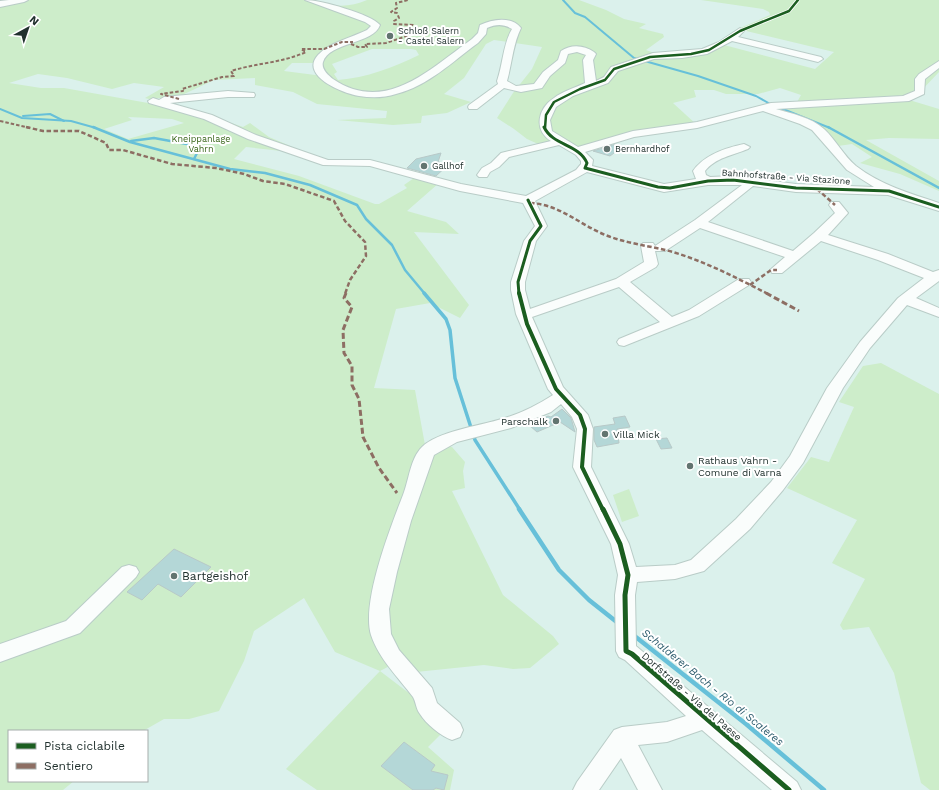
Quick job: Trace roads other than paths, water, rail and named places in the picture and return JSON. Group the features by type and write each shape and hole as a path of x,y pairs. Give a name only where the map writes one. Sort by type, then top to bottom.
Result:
{"street":[{"path":"0,4 24,0"},
{"path":"309,0 368,20 376,25 370,32 331,50 322,57 318,63 318,69 323,76 348,91 371,95 385,94 408,87 422,79 480,37 484,26 498,22 511,24 516,28 511,39 508,62 502,81 504,85"},
{"path":"250,95 228,94 153,101 199,114 252,136 327,163 370,163 460,187 528,200 585,168 587,160 545,131 544,122 546,112 558,99 589,85 599,84 610,77 614,69 639,60 661,55 682,55 704,52 722,44 740,31"},
{"path":"731,38 818,59"},
{"path":"474,107 498,87 504,85 522,89 538,86 546,74 562,61 564,53 567,50 578,49 591,54 588,60 591,81 589,85"},
{"path":"576,151 633,134 697,125 771,106 905,99 920,92 920,79 922,76 939,64"},
{"path":"771,106 815,127 824,135 831,146 856,173 889,191"},
{"path":"483,175 486,170 506,156 559,142"},
{"path":"708,181 700,177 699,171 701,166 708,161 744,148"},
{"name":"Bahnhofstraße - Via Stazione","path":"585,168 664,188 708,181 733,180 796,188 889,191 939,207"},
{"path":"524,314 537,312 568,299 621,282 651,264 654,247 699,223 746,187 749,182"},
{"name":"Dorfstraße - Via del Paese","path":"528,200 540,221 541,226 530,241 518,282 518,290 524,314 543,364 556,389 580,415 585,429 582,467 620,544 628,575 625,611 626,651 632,654 705,719 789,790"},
{"path":"777,270 819,236 842,213 835,205"},
{"path":"699,223 795,256"},
{"path":"819,236 936,275"},
{"path":"628,575 675,572 697,566 743,524 777,486 797,459 835,388 864,346 906,299 936,275"},
{"path":"621,282 671,323"},
{"path":"624,342 694,313 744,282"},
{"path":"906,299 939,313"},
{"path":"452,730 428,708 424,695 392,656 380,634 379,609 386,572 402,521 417,482 423,459 435,446 462,435 485,430 545,408 562,396"},
{"path":"0,653 21,644 73,627 129,572"},
{"path":"585,790 622,737 667,732 705,719"},
{"path":"622,737 650,790"}],"waterway":[{"path":"563,0 575,13 585,17 634,58 698,76 756,96 772,105"},
{"path":"778,107 829,128"},
{"name":"Schalderer Bach - Rio di Scaleres","path":"0,109 22,118 63,121"},
{"path":"23,116 50,114 63,121"},
{"name":"Schalderer Bach - Rio di Scaleres","path":"63,121 71,121 94,128"},
{"name":"Schalderer Bach - Rio di Scaleres","path":"94,128 130,142 230,169 265,173 310,185 357,205 366,219 392,245 405,270 425,294"},
{"path":"829,128 939,188"},
{"path":"131,141 154,138 203,147"},
{"path":"194,159 197,153 211,150"},
{"name":"Schalderer Bach - Rio di Scaleres","path":"424,293 446,319 450,330 455,378 475,440 520,510"},
{"name":"Schalderer Bach - Rio di Scaleres","path":"519,509 559,570 589,600 618,623"},
{"name":"Schalderer Bach - Rio di Scaleres","path":"632,634 746,724 824,790"}],"place":[{"name":"Schloß Salern - Castel Salern","path":"390,36"},
{"name":"Bernhardhof","path":"607,149"},
{"name":"Gallhof","path":"424,166"},
{"name":"Parschalk","path":"556,421"},
{"name":"Villa Mick","path":"605,434"},
{"name":"Rathaus Vahrn - Comune di Varna","path":"690,466"},
{"name":"Bartgeishof","path":"174,576"}],"park label":[{"name":"Kneippanlage Vahrn","path":"201,144"}]}
